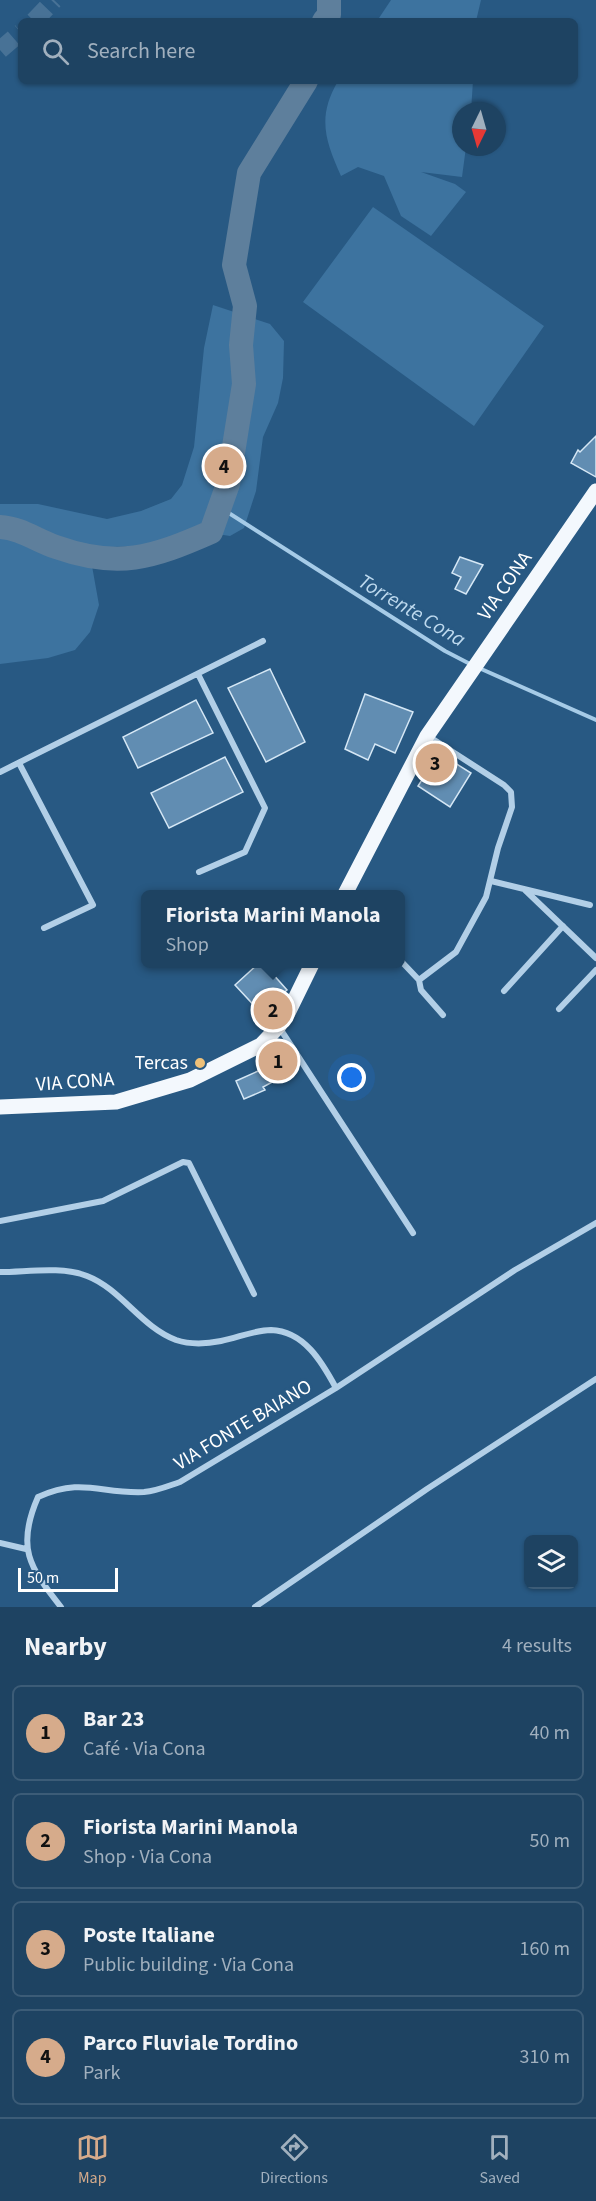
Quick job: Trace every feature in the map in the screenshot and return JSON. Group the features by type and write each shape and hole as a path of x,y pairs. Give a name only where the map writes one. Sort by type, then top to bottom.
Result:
{"main road":[{"name":"VIA CONA","path":"347,890 430,731 596,491"},
{"name":"VIA CONA","path":"0,1107 98,1104 139,1097 190,1080 252,1051 279,1026 309,968"}],"street":[{"path":"0,772 263,641"},
{"path":"198,674 265,808 245,852 198,872"},
{"path":"419,980 460,946 491,881 498,848 512,807 511,792 504,784 430,731"},
{"path":"19,763 93,905 44,928"},
{"path":"491,881 590,905"},
{"path":"524,889 596,958"},
{"path":"504,991 563,926"},
{"path":"405,965 419,980 421,990 443,1015"},
{"path":"559,1009 596,970"},
{"path":"279,1026 413,1233"},
{"path":"0,1221 103,1201 183,1162 189,1162 254,1294"},
{"name":"VIA FONTE BAIANO","path":"61,1607 39,1579 26,1549 29,1517 38,1497 56,1489 74,1486 142,1492 158,1490 180,1482 336,1388 515,1270 596,1223"},
{"name":"VIA FONTE BAIANO","path":"0,1272 54,1271 88,1276 101,1283 164,1334 192,1343 207,1344 271,1330 286,1333 313,1351 336,1388"},
{"path":"255,1607 427,1489 596,1379"},
{"path":"0,1543 26,1549"}],"shaded area":[{"path":"391,0 481,0 477,18 379,18"},
{"path":"336,84 473,84 472,102 452,102 452,156 465,156 462,177 421,172 455,184 466,192 431,236 401,216 384,176 358,167 341,176 327,140 327,106"},
{"path":"373,207 544,326 474,426 303,302"},
{"path":"213,305 270,324 284,341 283,378 278,403 263,437 256,491 244,528 230,536 191,530 145,546 110,547 92,566 99,605 90,632 75,650 48,658 0,664 0,504 38,504 107,519 141,511 171,499 182,485 194,447 204,348"}],"building":[{"path":"596,436 596,477 571,463 578,450 580,452"},
{"path":"460,557 483,565 466,594 455,589 461,577 452,573"},
{"path":"270,669 305,742 266,762 228,688"},
{"path":"365,694 413,712 395,753 375,744 368,760 345,749"},
{"path":"196,700 213,733 138,768 123,737"},
{"path":"439,753 471,773 450,807 418,786"},
{"path":"225,757 243,792 169,828 151,793"},
{"path":"254,968 267,968 287,990 261,1013 235,985"},
{"path":"288,1051 298,1068 263,1087 265,1090 244,1099 236,1081 265,1068 263,1065"}],"waterway":[{"path":"326,18 329,15 329,0"},
{"path":"0,527 78,554 117,559 152,554 211,532 228,484 244,384 241,345 245,306 234,265 249,173 304,84"},
{"name":"Torrente Cona","path":"221,508 445,651 472,665"},
{"name":"Torrente Cona","path":"479,668 596,720"}],"tunnel":[{"path":"37,18 54,0"},
{"path":"0,50 18,35"}],"place":[{"name":"Parco Fluviale Tordino","path":"224,466"},
{"name":"Poste Italiane","path":"435,763"},
{"name":"Fiorista Marini Manola","path":"273,1010"},
{"name":"Bar 23","path":"278,1061"},
{"name":"Tercas","path":"200,1063"}]}
